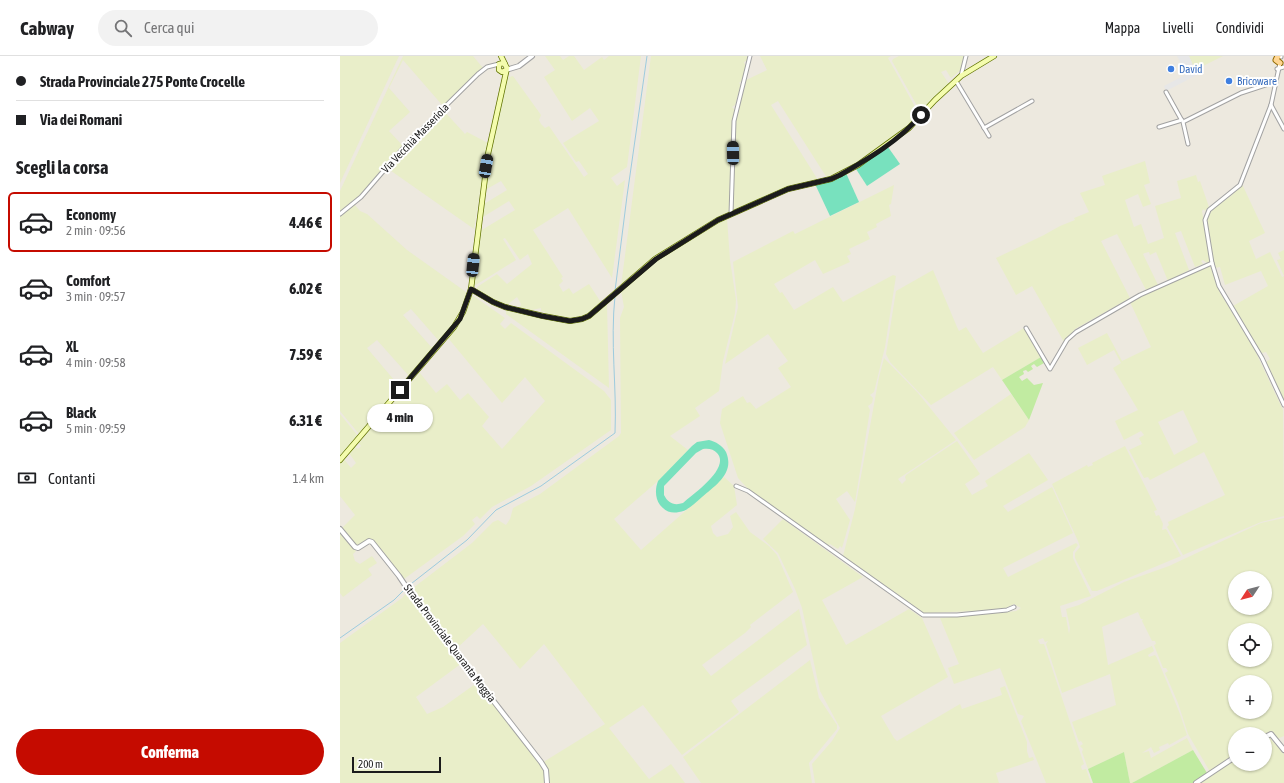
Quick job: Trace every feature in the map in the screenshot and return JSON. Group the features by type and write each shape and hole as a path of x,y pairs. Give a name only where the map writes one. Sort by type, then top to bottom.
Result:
{"main road":[{"path":"501,56 499,70 503,78"},
{"path":"340,460 454,327 463,312 471,289 486,166 503,78 506,70 506,64 501,56"},
{"path":"471,289 505,307 570,321 589,316 656,259 731,214 788,189 831,179 840,175 909,128 956,80 994,56"},
{"path":"499,64 506,64"},
{"path":"499,70 506,70"}],"street":[{"path":"506,70 519,66 532,56"},
{"path":"731,214 734,121 750,56"},
{"path":"961,76 966,56"},
{"path":"1280,60 1271,105 1240,185 1231,194 1212,207 1206,215 1205,220 1212,263 1219,286 1262,358 1284,405"},
{"path":"1277,69 1280,60"},
{"name":"Via Vecchià Masseriola","path":"340,214 361,196 405,146 478,74 484,69 499,64"},
{"path":"506,64 512,68"},
{"path":"493,66 499,70"},
{"path":"956,80 989,136"},
{"path":"1159,127 1182,120 1236,94 1275,82"},
{"path":"1166,92 1182,120 1188,144"},
{"path":"984,128 1032,102"},
{"path":"1271,105 1284,129"},
{"path":"1026,328 1050,369 1067,340 1076,332 1140,295 1212,263"},
{"path":"736,486 748,491 923,615 957,615 1007,610 1014,607"},
{"name":"Strada Provinciale Quaranta Moggia","path":"340,529 351,543 358,548 369,540 371,541 541,762 546,770 547,783"},
{"path":"1272,735 1284,750"},
{"path":"1196,783 1228,762"}],"green space":[{"path":"340,56 399,56 340,183"},
{"path":"403,56 473,56 483,68 443,106 403,60 389,88 410,112 389,131 403,146 359,197 340,213 340,191"},
{"path":"545,56 560,56 563,60 569,56 574,56 584,70 602,57 604,60 609,56 641,56 627,167 611,178 617,186 625,180 612,278 568,208 533,230 563,277 561,278 563,281 559,285 563,292 569,288 573,294 589,284 602,304 586,316 569,319 545,315 545,312 541,311 541,308 532,310 531,312 519,309 521,304 517,297 506,306 493,301 477,290 477,287 497,274 507,284 532,264 528,254 520,260 505,238 503,239 516,260 474,286 473,285 480,231 515,210 509,201 483,217 484,204 507,190 501,181 485,190 489,156 505,82 509,77 513,76 541,115 539,120 541,124 545,128 549,126 584,177 588,174 579,161 576,162 563,143 599,121 590,108 572,121 544,77 555,70"},
{"path":"651,56 749,56 748,60 744,62 746,67 742,81 739,83 741,85 735,105 732,107 735,110 731,145 729,148 731,149 729,211 666,250 621,286"},
{"path":"760,56 891,56 888,58 919,114 907,126 875,150 850,167 827,178 778,101 771,105 818,180 787,188 733,210 735,119 744,81 767,70"},
{"path":"899,56 964,56 961,70 951,78 946,70 941,72 949,84 920,111 892,61"},
{"path":"1189,56 1223,56 1195,70"},
{"path":"443,110 465,134 467,132 488,143 474,229 387,168"},
{"path":"888,147 900,164 867,186 856,169"},
{"path":"1145,161 1150,183 1144,185 1151,204 1143,207 1138,194 1125,200 1134,227 1141,224 1148,244 1164,238 1155,206 1181,198 1177,181 1196,175 1198,182 1200,181 1209,207 1205,211 1204,209 1202,211 1210,261 1207,263 1203,260 1201,261 1203,264 1195,267 1181,231 1175,233 1189,270 1168,281 1156,252 1150,255 1149,252 1145,253 1143,254 1158,285 1146,290 1117,234 1101,241 1130,298 1075,329 1064,342 1032,286 1016,295 996,258 1075,220 1074,218 1089,212 1080,193 1105,185 1102,176"},
{"path":"846,173 859,202 830,216 815,184"},
{"path":"1242,184 1265,233 1249,241 1256,259 1270,252 1282,277 1284,276 1284,400 1266,362 1270,359 1266,352 1262,353 1260,351 1233,306 1268,286 1261,271 1225,285 1220,267 1215,268 1207,219 1213,208 1231,196"},
{"path":"894,185 891,204 889,205 891,216 876,224 877,227 867,232 870,239 849,249 851,254 847,256 850,262 823,274 815,260 774,284 780,293 782,292 794,310 833,287 843,302 893,275 896,276 885,347 874,392 870,395 873,398 872,403 868,406 870,410 855,502 847,491 836,499 850,520 842,548 840,546 838,549 830,544 828,546 749,490 738,478 720,423 722,409 743,396 747,403 750,402 756,409 791,387 778,368 788,361 768,334 725,364 738,307 733,262 793,231 795,234"},
{"path":"354,204 360,211 367,214 407,250 466,292 456,321 439,341 411,309 403,315 433,349 409,376 377,340 367,348 400,387 359,434 340,411 340,216"},
{"path":"727,218 730,260 736,300 735,313 723,361 719,391 695,408 700,416 670,436 688,450 658,481 614,519 641,550 724,477 734,486 737,505 711,526 713,533 717,537 728,534 733,527 730,516 736,512 750,532 769,546 777,555 793,592 750,625 751,627 745,633 702,665 711,676 799,609 807,645 731,701 739,712 682,755 643,705 609,728 649,779 671,764 685,783 548,783 544,762 605,724 544,644 520,669 483,624 456,649 413,596 413,588 472,543 493,522 498,520 506,525 510,519 513,508 540,494 619,436 621,433 620,318 624,307 621,291 659,260 721,220"},
{"path":"1284,250 1284,276 1277,260 1281,259 1278,253"},
{"path":"1206,267 1212,267 1220,293 1251,342 1283,410 1284,516 1261,522 1183,555 1167,527 1169,525 1168,522 1225,495 1204,452 1150,480 1148,477 1144,478 1129,450 1142,444 1139,438 1144,435 1141,431 1124,440 1115,421 1138,410 1113,368 1121,363 1114,350 1087,365 1078,348 1107,333 1122,361 1151,347 1130,302","holes":["1183,410 1198,442 1174,455 1158,422"]},
{"path":"933,270 959,331 966,327 983,353 1024,328 1041,357 1002,380 993,367 931,405 890,362 886,354 896,291"},
{"path":"472,295 505,318 500,324 505,329 511,323 604,391 611,400 611,430 531,486 492,507 480,519 477,516 472,520 475,524 463,536 404,579 371,540 356,546 341,529 355,515 340,496 340,464 344,459 351,468 356,463 349,453 355,447 358,449 361,446 359,443 420,373 436,393 447,384 460,400 468,393 489,417 482,426 502,449 545,401 525,377 502,403 448,338 460,322"},
{"path":"607,304 609,388 506,314 506,310 573,323 587,319"},
{"path":"1041,357 1044,363 1037,367 1034,364 1031,366 1033,369 1028,372 1026,370 1023,371 1024,374 1019,377 1022,381 1027,378 1034,385 1043,383 1029,420 1002,380"},
{"path":"884,358 918,393 956,440 898,479 902,484 906,480 906,475 957,441 980,474 965,484 972,495 988,486 985,481 1029,453 1048,480 1003,506 1008,512 1052,487 1073,533 1003,568 1008,577 1076,543 1078,545 1073,552 1073,558 1091,596 1060,606 1062,617 1066,617 1069,634 1070,628 1066,609 1079,605 1124,582 1169,566 1261,523 1284,518 1284,736 1277,739 1272,731 1272,727 1228,727 1228,759 1210,771 1188,734 1178,703 1165,673 1168,671 1166,668 1163,668 1154,645 1156,644 1155,641 1152,641 1142,621 1143,619 1141,619 1138,612 1102,627 1108,665 1152,646 1154,651 1148,655 1149,657 1155,655 1157,658 1187,735 1169,745 1168,743 1159,747 1160,750 1154,753 1151,747 1142,753 1149,751 1151,758 1187,738 1193,750 1132,783 1130,783 1124,752 1088,769 1082,752 1083,749 1080,746 1083,744 1081,741 1079,742 1072,722 1116,705 1110,674 1062,693 1046,644 1048,641 1045,642 1043,638 1038,640 1040,644 1044,644 1084,764 1081,766 1082,770 1086,769 1091,783 1046,783 1021,721 1024,716 1018,714 1000,668 954,684 948,668 959,664 940,618 1016,611 1021,608 1014,604 1002,610 924,613 843,556 855,509 879,377"},
{"path":"1011,394 1029,420 1025,427 974,460 954,433"},
{"path":"340,414 358,436 340,457"},
{"path":"709,440 723,447 728,459 726,472 718,483 694,504 676,513 668,512 660,505 656,496 658,481 697,442","holes":["705,449 711,449 717,453 720,459 719,466 715,473 702,487 683,503 674,504 669,502 664,495 664,486 696,453"]},
{"path":"1125,446 1157,510 1154,511 1156,516 1159,515 1163,524 1162,530 1166,529 1181,556 1097,591 1092,591 1075,558 1075,553 1080,547 1078,541 1052,484 1087,465 1088,467 1093,465 1092,463"},
{"path":"783,519 863,577 822,600 846,645 909,609 922,618 948,677 881,716 897,741 960,704 962,709 1002,695 1000,688 1005,686 1027,742 1029,758 1033,757 1034,760 996,773 999,783 815,783 812,764 832,741 840,728 820,691 802,608 795,589 778,553 763,539"},
{"path":"340,532 356,551 353,554 355,561 360,564 372,556 377,563 368,569 372,575 343,597 340,593"},
{"path":"407,592 462,663 416,697 427,714 443,707 478,682 543,766 546,775 546,783 340,783 340,643 402,598"},
{"path":"810,660 819,698 837,725 837,729 809,763 812,783 701,783 683,757"},
{"path":"1272,740 1284,754 1284,783 1201,783 1228,764 1228,771 1272,771"},
{"path":"1193,750 1207,773 1193,783 1132,783"},
{"path":"1124,752 1130,783 1093,783 1088,769"}],"shaded area":[{"path":"1177,56 1189,56 1197,75 1166,91 1164,86 1187,74"}],"waterway":[{"path":"615,291 647,56"},
{"path":"407,587 467,540 496,510 541,486 615,433 613,348 615,296"},
{"path":"340,638 394,600 405,589"}],"place":[{"name":"David","path":"1171,69"},
{"name":"Bricoware","path":"1229,81"}],"route":[{"path":"400,390 460,319 471,289 505,307 570,321 582,319 589,316 656,259 691,236 718,220 788,189 831,179 840,175 858,165 896,138 909,128 921,115"}]}
